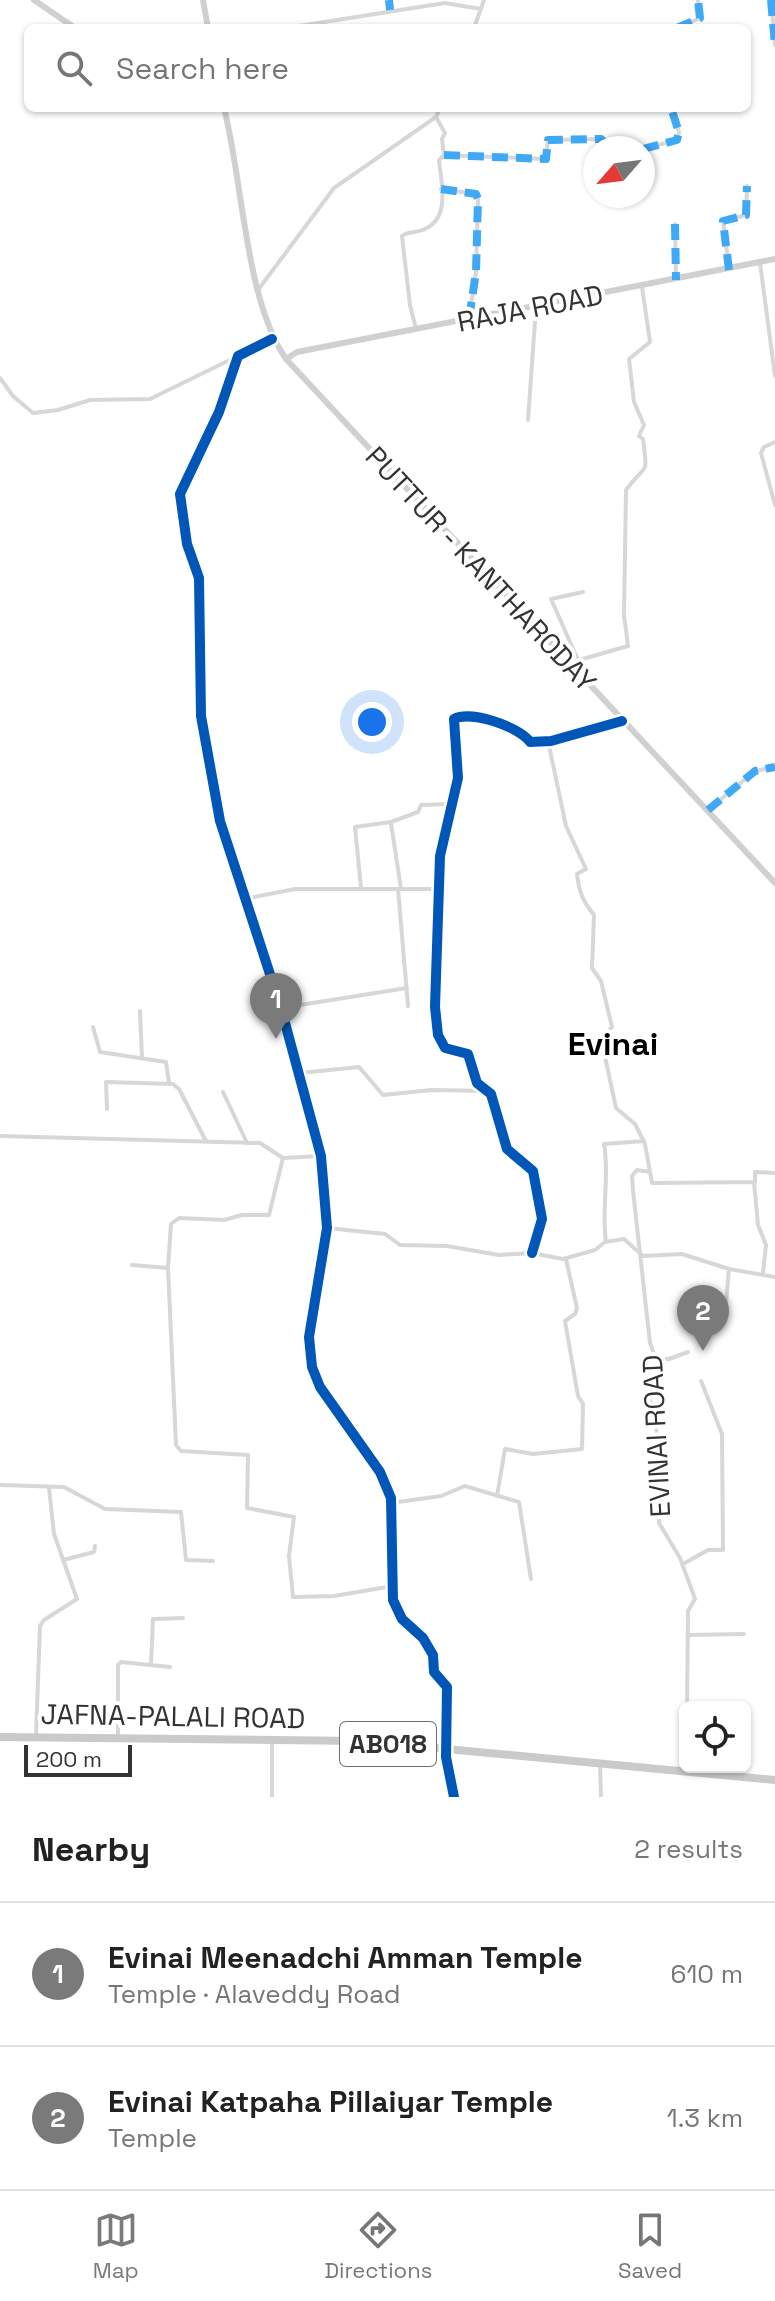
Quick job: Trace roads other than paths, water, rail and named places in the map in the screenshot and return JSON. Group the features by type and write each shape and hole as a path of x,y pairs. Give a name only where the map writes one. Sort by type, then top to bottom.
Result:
{"main road":[{"name":"JAFNA-PALALI ROAD","path":"0,1737 361,1741 679,1770"},
{"name":"JAFNA-PALALI ROAD","path":"712,1773 775,1780"}],"street":[{"path":"34,0 69,24"},
{"path":"203,0 207,24"},
{"path":"389,0 390,10"},
{"path":"475,24 484,0"},
{"path":"686,24 700,18 698,0"},
{"path":"771,0 775,45"},
{"path":"309,24 445,3 481,9"},
{"name":"PUTTUR - KANTHARODAY","path":"225,112 258,290 272,339 286,359 775,883"},
{"path":"258,290 334,188 436,117 438,112"},
{"path":"655,146 677,140 679,132 672,112"},
{"path":"436,117 445,133 442,139 444,155"},
{"path":"416,329 402,236 427,229 436,221 444,196 439,160 444,155 546,159 548,140 583,138"},
{"path":"729,270 723,221 746,215 747,186"},
{"path":"441,189 476,194 478,199 476,272 469,319"},
{"path":"675,224 676,280"},
{"name":"RAJA ROAD","path":"286,359 297,352 775,259"},
{"path":"760,263 775,376"},
{"path":"569,663 628,646 624,615 626,490 647,468 648,461 643,439 639,436 644,425 634,402 629,359 650,342 642,287"},
{"path":"528,420 536,307"},
{"path":"0,378 13,396 33,413 58,410 90,400 150,399 272,339"},
{"path":"238,356 219,412 180,494 187,544 199,578 201,716 220,821 281,1008 321,1156 327,1228 309,1337 312,1367 320,1387 380,1472 391,1503 393,1600 402,1619 423,1638 433,1655 434,1672 447,1687 449,1751 446,1757 454,1797"},
{"path":"775,442 762,449 761,453 775,505"},
{"path":"578,660 551,599 583,592"},
{"path":"532,1253 542,1219 536,1180 528,1163 507,1149 489,1091 477,1083 468,1054 445,1048 438,1035 440,856 458,778 454,719 458,716 478,716 525,734 530,742 548,741 622,721"},
{"path":"548,741 566,826 586,869 577,874 579,893 584,905 594,915 592,968 601,981 612,1027 601,1038 616,1108 635,1124 644,1141 652,1183 754,1182"},
{"path":"708,810 755,771 775,767"},
{"path":"361,888 355,827 391,822 418,812 421,805 451,804"},
{"path":"391,823 408,1006"},
{"path":"244,899 295,889 440,889"},
{"path":"281,1008 407,988"},
{"path":"140,1011 142,1058"},
{"path":"93,1027 100,1052 166,1062 169,1083"},
{"path":"300,1073 359,1067 383,1095 432,1090 489,1091"},
{"path":"107,1109 106,1082 169,1083 179,1089 207,1142"},
{"path":"223,1092 247,1143"},
{"path":"0,1136 260,1143 283,1158 321,1156"},
{"path":"606,1242 602,1208 608,1173 604,1144 644,1141"},
{"path":"283,1158 273,1186 269,1215 173,1220 168,1268 177,1449 247,1454 247,1508 294,1517 289,1556 293,1597 334,1596 393,1586"},
{"name":"EVINAI ROAD","path":"650,1172 637,1170 632,1176 650,1343 656,1359 649,1399 656,1415 659,1523 682,1565 695,1599 688,1611 687,1701"},
{"path":"763,1273 766,1245 758,1225 755,1172 775,1173"},
{"path":"327,1228 385,1234 400,1245 447,1246 499,1255 532,1253 566,1259 595,1250 606,1242 628,1240 643,1256 682,1254 729,1269 775,1277"},
{"path":"497,1496 505,1449 544,1454 582,1449 583,1404 578,1396 565,1321 575,1314 577,1308 566,1259"},
{"path":"132,1265 168,1268"},
{"path":"714,1328 725,1315 729,1269"},
{"path":"656,1359 669,1359 688,1352"},
{"path":"682,1565 708,1550 723,1550 722,1434 701,1381"},
{"path":"0,1485 70,1488 105,1509 181,1512 186,1560 213,1561"},
{"path":"391,1503 441,1496 465,1486 519,1502 531,1579"},
{"path":"36,1735 40,1626 44,1620 77,1599 50,1519 49,1488"},
{"path":"63,1560 94,1552 95,1546"},
{"path":"151,1665 153,1619 183,1618"},
{"path":"688,1635 744,1634"},
{"path":"118,1736 118,1665 121,1662 170,1667"},
{"path":"272,1739 272,1797"},
{"path":"600,1764 601,1797"}],"place":[{"name":"Evinai Meenadchi Amman Temple","path":"276,1039"},
{"name":"Evinai Katpaha Pillaiyar Temple","path":"703,1351"}],"district":[{"name":"Evinai","path":"613,1044"}]}
